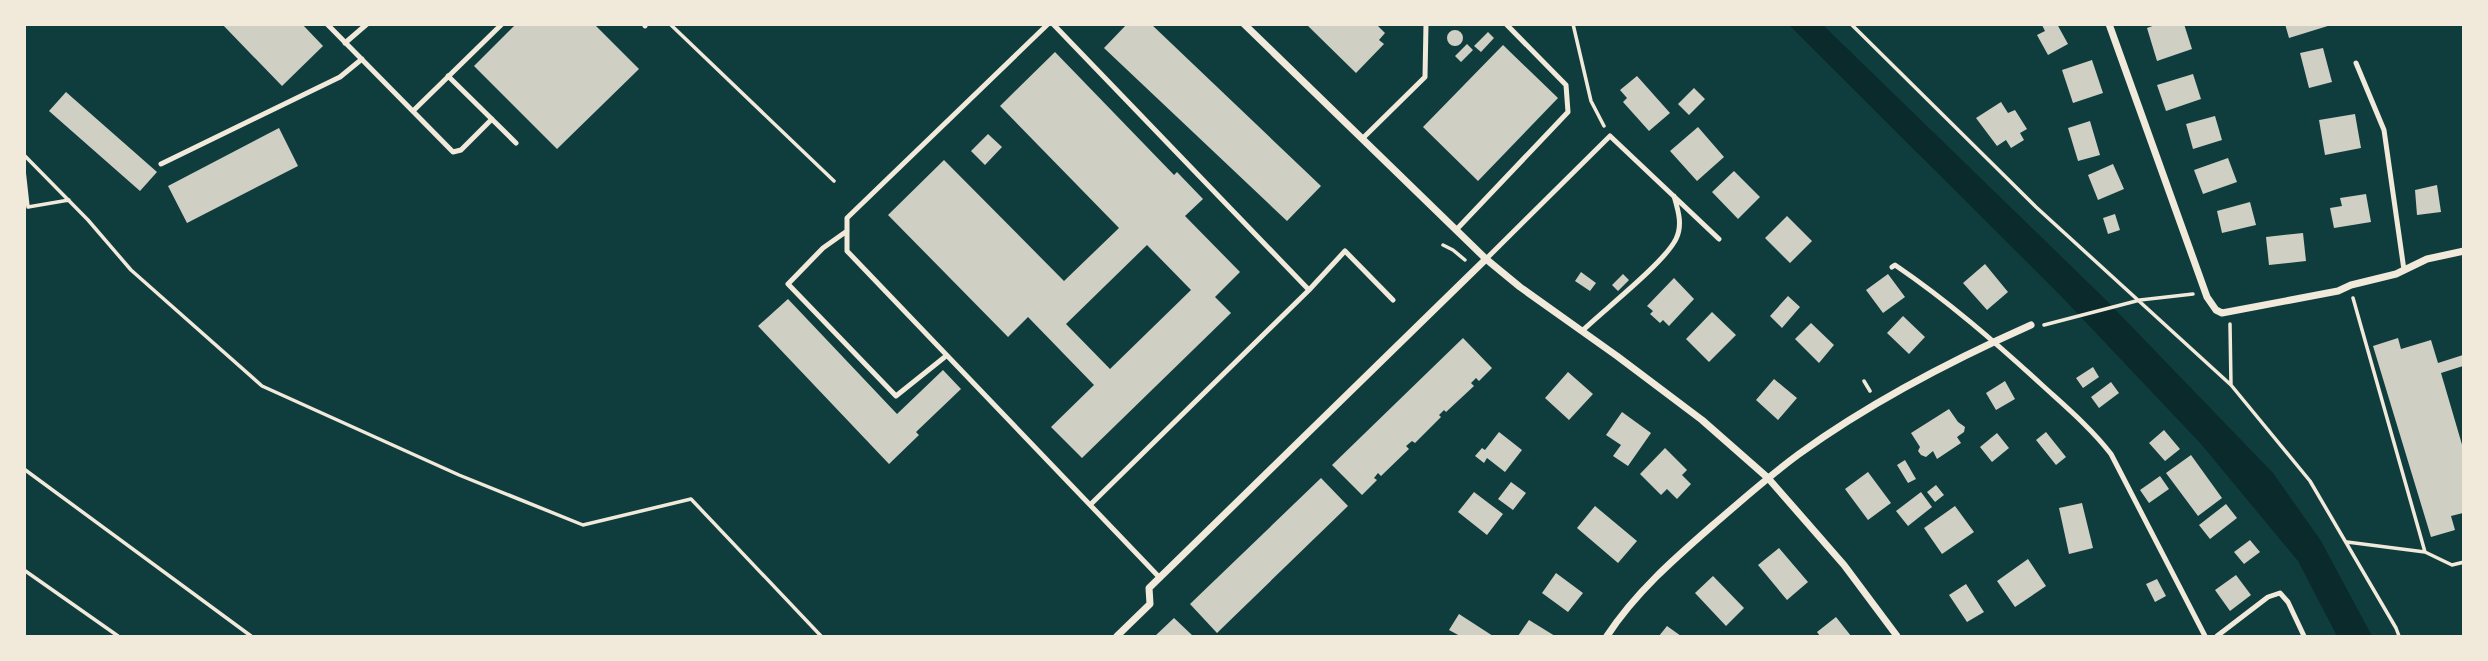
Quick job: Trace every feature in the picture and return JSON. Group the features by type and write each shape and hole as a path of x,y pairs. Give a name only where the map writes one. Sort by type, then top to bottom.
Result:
{"street":[{"path":"1244,24 1486,259 1520,288 1702,420 1768,478 1844,565 1897,636"},
{"path":"2109,24 2206,292 2216,310 2222,313 2339,291 2404,270 2427,258 2463,251"},
{"path":"1117,636 1150,604 1149,588 1486,259"},
{"path":"1607,636 1627,608 1671,561 1768,478 1870,408 1994,341 2031,326"}],"lane":[{"path":"327,24 453,152 461,150 492,119"},
{"path":"345,43 367,24"},
{"path":"413,111 502,24"},
{"path":"1160,578 847,251 847,218 1051,24 1309,290"},
{"path":"1362,139 1425,77 1426,24"},
{"path":"1456,230 1568,112 1566,85 1506,24"},
{"path":"161,164 340,78 362,59"},
{"path":"2356,63 2384,130 2404,270"},
{"path":"448,76 516,143"},
{"path":"1486,259 1610,136 1719,239"},
{"path":"1582,331 1657,263 1676,239 1680,225 1674,196"},
{"path":"847,231 823,248 788,284 896,396 946,356"},
{"path":"1091,504 1309,290 1345,251 1393,300"},
{"path":"1892,267 1895,265 1928,288 1994,341 2096,435 2111,454 2205,636"},
{"path":"2217,636 2268,597 2280,593 2288,602 2304,636"}],"path":[{"path":"670,24 834,181"},
{"path":"1573,24 1591,101 1610,136"},
{"path":"1851,24 2036,207 2231,385 2309,481 2347,542 2399,636"},
{"path":"24,155 69,200 131,270 262,386 459,475 583,525 691,499 821,636"},
{"path":"24,171 28,207"},
{"path":"24,212 28,207 69,200"},
{"path":"2351,285 2355,311 2426,552"},
{"path":"2031,326 2040,327 2140,300 2206,292"},
{"path":"2230,311 2231,385"},
{"path":"24,469 251,636"},
{"path":"2347,542 2426,552 2452,565 2463,562"},
{"path":"24,570 118,636"}],"water":[{"path":"1789,25 1823,25 2105,299 2273,473 2321,541 2372,636 2337,636 2298,561 2201,444 2060,295"}],"building":[{"path":"222,24 302,24 323,46 282,86"},
{"path":"516,24 594,24 639,69 557,149 474,66"},
{"path":"1127,24 1151,24 1321,186 1287,221 1104,48"},
{"path":"1306,24 1376,24 1385,33 1379,40 1384,44 1356,73"},
{"path":"2057,24 2068,44 2048,55 2037,35 2045,31 2042,25"},
{"path":"2158,24 2184,24 2192,49 2157,61 2147,28"},
{"path":"2285,24 2331,24 2331,25 2289,38"},
{"path":"1452,30 1458,30 1463,38 1461,44 1452,46 1447,41 1447,35"},
{"path":"1488,32 1494,38 1481,52 1474,46"},
{"path":"1467,44 1473,50 1461,62 1455,56"},
{"path":"1503,45 1558,98 1478,181 1423,127"},
{"path":"2323,48 2332,82 2309,88 2300,53"},
{"path":"1055,52 1174,175 1177,172 1203,199 1185,216 1240,272 1215,297 1231,313 1082,458 1051,427 1094,385 1028,317 1008,337 888,215 944,160 1064,281 1119,228 1000,106","holes":["1147,245 1191,290 1110,369 1066,324"]},
{"path":"2092,60 2103,93 2073,103 2062,70"},
{"path":"2193,74 2201,99 2166,111 2157,85"},
{"path":"1637,76 1670,113 1649,131 1623,102 1627,98 1620,90"},
{"path":"1694,88 1705,99 1689,115 1678,104"},
{"path":"66,92 157,172 140,191 49,111"},
{"path":"2001,102 2008,113 2015,110 2027,129 2020,133 2024,140 2011,148 2006,140 1997,146 1976,118"},
{"path":"2355,114 2361,148 2325,155 2319,120"},
{"path":"2215,116 2222,140 2193,149 2186,124"},
{"path":"2090,121 2100,155 2078,161 2068,128"},
{"path":"1698,127 1724,157 1697,181 1670,151"},
{"path":"279,128 298,166 187,223 168,186"},
{"path":"988,134 1002,147 985,165 971,151"},
{"path":"2228,158 2237,182 2203,194 2194,170"},
{"path":"2113,164 2124,189 2098,200 2088,175"},
{"path":"1734,171 1760,197 1738,219 1712,192"},
{"path":"2437,185 2441,212 2417,215 2415,190"},
{"path":"2366,194 2371,222 2334,228 2330,208 2342,206 2340,198"},
{"path":"2250,202 2256,225 2222,233 2217,211"},
{"path":"2115,214 2120,230 2108,234 2103,218"},
{"path":"1787,216 1812,241 1790,263 1765,238"},
{"path":"2303,233 2306,261 2269,265 2266,237"},
{"path":"1985,264 2008,292 1987,310 1963,283"},
{"path":"1581,272 1596,283 1590,291 1575,281"},
{"path":"1623,274 1629,280 1618,291 1612,285"},
{"path":"1888,274 1905,297 1883,313 1866,290"},
{"path":"1674,278 1694,299 1669,326 1663,320 1660,323 1650,314 1653,311 1647,306"},
{"path":"1788,296 1800,307 1782,328 1770,316"},
{"path":"788,299 897,414 943,370 961,389 916,432 919,435 889,464 758,326"},
{"path":"1712,312 1736,335 1709,362 1686,339"},
{"path":"1903,316 1925,337 1909,354 1887,333"},
{"path":"1811,323 1834,345 1819,363 1795,339"},
{"path":"1463,338 1492,368 1479,381 1476,378 1471,383 1474,386 1446,412 1444,410 1439,415 1441,417 1415,443 1412,441 1406,446 1409,449 1381,476 1378,473 1374,478 1377,480 1362,495 1332,465"},
{"path":"2398,338 2401,349 2431,340 2438,363 2463,355 2463,366 2441,373 2463,448 2463,513 2451,516 2455,530 2431,537 2373,346"},
{"path":"2093,367 2099,377 2083,388 2076,378"},
{"path":"1568,372 1593,394 1569,420 1545,398"},
{"path":"1774,379 1797,398 1778,420 1756,400"},
{"path":"2005,381 2015,399 1996,410 1986,393"},
{"path":"2111,382 2119,393 2099,408 2091,397"},
{"path":"1949,409 1965,427 1964,432 1957,437 1961,443 1937,459 1933,451 1926,457 1921,455 1918,451 1920,447 1911,433"},
{"path":"1622,412 1651,433 1628,466 1613,456 1621,445 1606,435"},
{"path":"2164,430 2180,449 2165,461 2149,443"},
{"path":"1499,432 1522,450 1505,472 1487,458 1484,463 1475,456 1482,448 1485,450"},
{"path":"2046,432 2066,457 2056,465 2036,440"},
{"path":"1997,433 2009,448 1992,462 1980,447"},
{"path":"1665,448 1687,470 1682,475 1691,484 1677,499 1667,489 1661,495 1640,474"},
{"path":"2191,455 2222,498 2198,516 2166,473"},
{"path":"1905,460 1916,479 1908,483 1897,465"},
{"path":"1868,472 1891,503 1868,520 1845,489"},
{"path":"2160,476 2169,489 2149,503 2140,490"},
{"path":"1321,478 1348,506 1217,633 1190,604"},
{"path":"1511,482 1526,493 1513,510 1498,499"},
{"path":"1936,485 1944,495 1935,502 1927,492"},
{"path":"1474,492 1503,514 1487,535 1458,512"},
{"path":"1921,492 1932,507 1908,526 1896,511"},
{"path":"2082,503 2093,548 2069,554 2059,508"},
{"path":"2226,504 2237,518 2210,539 2199,525"},
{"path":"1595,506 1637,541 1618,563 1577,528"},
{"path":"1955,506 1974,532 1942,554 1924,528"},
{"path":"2250,540 2260,552 2244,564 2234,552"},
{"path":"1779,548 1808,582 1787,600 1758,565"},
{"path":"2028,559 2046,586 2015,607 1997,581"},
{"path":"1556,573 1583,593 1568,612 1542,593"},
{"path":"2236,575 2251,595 2230,611 2215,590"},
{"path":"1713,576 1744,608 1726,626 1695,593"},
{"path":"2157,579 2166,596 2155,602 2146,584"},
{"path":"1966,584 1984,612 1967,622 1949,595"},
{"path":"1459,614 1493,636 1460,636 1449,630"},
{"path":"1836,617 1851,636 1820,636 1817,632"},
{"path":"1174,618 1193,636 1155,636"},
{"path":"1529,620 1555,636 1518,636"},
{"path":"1667,626 1681,636 1659,636"}]}
